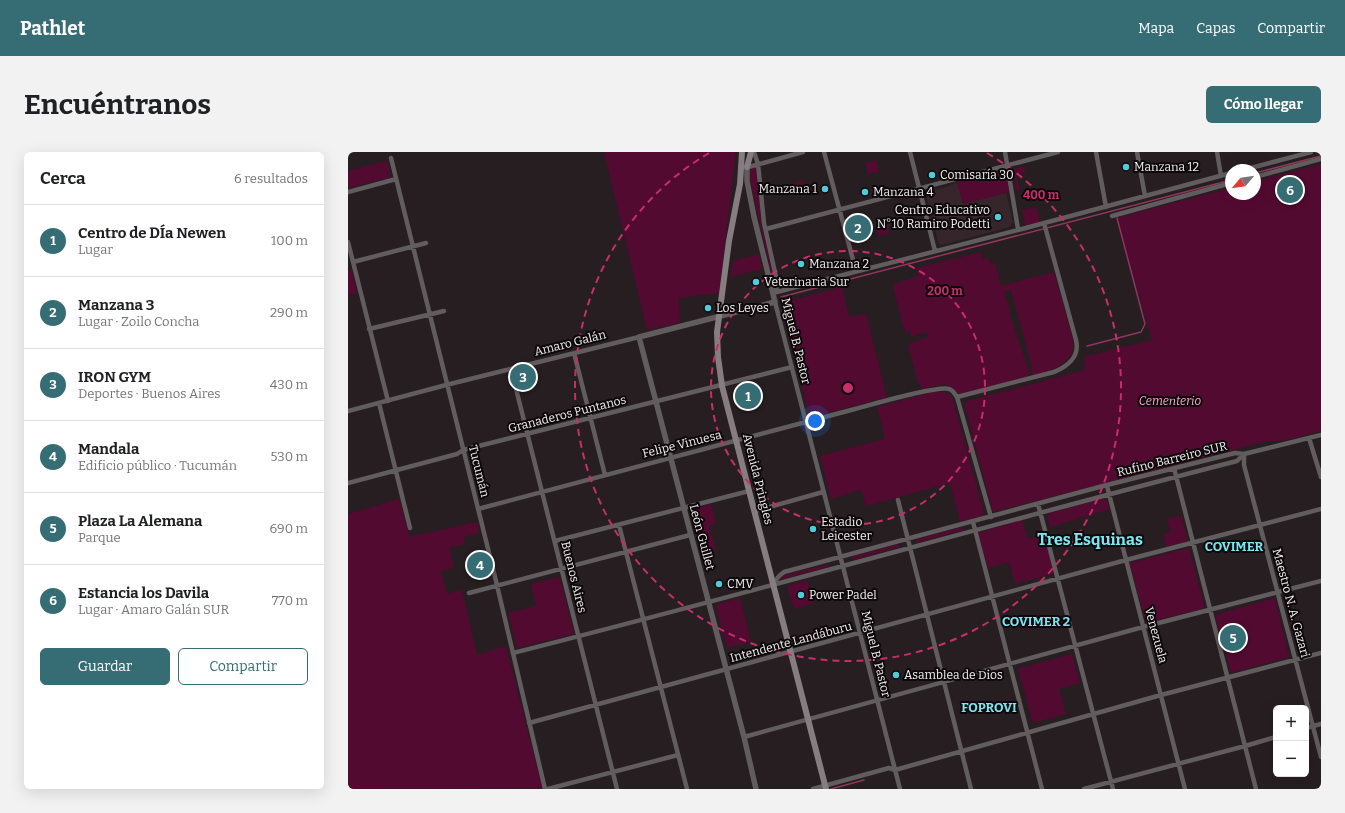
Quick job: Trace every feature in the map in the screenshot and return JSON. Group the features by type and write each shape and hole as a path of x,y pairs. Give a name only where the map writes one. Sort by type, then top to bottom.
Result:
{"main road":[{"path":"742,152 744,168"},
{"path":"744,168 753,152"},
{"name":"Avenida Pringles","path":"744,168 729,241 719,317 717,346 722,386 825,787"}],"street":[{"name":"Miguel B. Pastor","path":"753,152 758,164 766,229 778,286 773,293"},
{"path":"744,168 803,152"},
{"path":"824,152 856,271"},
{"path":"910,152 934,251"},
{"path":"1005,152 1018,229"},
{"path":"766,229 1058,152"},
{"path":"1096,152 1106,207"},
{"path":"1137,152 1145,196"},
{"path":"1217,152 1222,176"},
{"path":"1261,164 1295,154 1311,152"},
{"name":"Tucumán","path":"391,158 497,586 529,723 547,789"},
{"path":"1261,175 1321,159"},
{"name":"Miguel B. Pastor","path":"744,168 754,217 805,422 900,789"},
{"path":"773,293 1225,175"},
{"path":"348,192 396,178"},
{"path":"1112,216 1225,185"},
{"path":"990,517 957,397 1054,372 1068,364 1077,350 1077,343 1044,223"},
{"path":"348,242 388,401"},
{"path":"353,262 426,243"},
{"name":"Amaro Galán","path":"348,411 775,302"},
{"path":"369,329 444,311"},
{"name":"León Guillet","path":"639,337 744,737 756,789"},
{"path":"574,353 605,475"},
{"name":"Granaderos Puntanos","path":"348,482 457,454 463,450 792,368"},
{"name":"Buenos Aires","path":"511,369 617,789"},
{"name":"Felipe Vinuesa","path":"478,509 919,393 943,388 950,389 957,397"},
{"path":"378,403 410,528"},
{"path":"1244,454 1321,435"},
{"path":"1309,438 1321,477"},
{"name":"Rufino Barreiro SUR","path":"773,584 784,572 1174,468 1235,453 1244,454"},
{"name":"Rufino Barreiro SUR","path":"513,653 644,620 842,565 1237,461 1244,454"},
{"name":"Maestro N. A. Gazari","path":"1244,454 1244,465 1321,757"},
{"path":"1174,468 1256,789"},
{"name":"Venezuela","path":"1107,486 1185,789"},
{"path":"555,541 749,491"},
{"path":"754,511 823,492"},
{"path":"898,500 971,789"},
{"path":"1038,504 1113,789"},
{"name":"Intendente Landáburu","path":"529,723 1126,560 1261,526 1321,509"},
{"path":"973,522 1042,789"},
{"path":"619,525 687,789"},
{"path":"470,593 690,535"},
{"path":"744,737 1143,627 1321,582"},
{"path":"813,789 825,787 889,768 895,770 1161,695 1321,653"},
{"path":"1309,727 1321,724"},
{"path":"1084,789 1273,738"},
{"path":"547,789 678,755"}],"shaded area":[{"path":"957,182 963,204 1006,193 1013,222 1009,227 942,245 939,244 927,198 929,192"}],"green space":[{"path":"604,152 736,152 719,293 679,298 680,323 647,330"},
{"path":"876,160 879,172 868,174 865,163"},
{"path":"387,161 391,177 348,188 348,171"},
{"name":"Cementerio","path":"1321,164 1321,431 1288,440 1267,441 993,512 964,402 1085,370 1084,357 1152,340 1117,218 1225,190 1225,200 1261,200 1261,179"},
{"path":"1024,166 1026,172 1016,175 1020,189 1017,193 1013,169"},
{"path":"754,167 756,168 761,215 776,282 774,285 749,175 751,169"},
{"path":"1003,170 1006,171 1010,192 963,204 957,182"},
{"path":"804,180 806,188 794,192 792,184"},
{"path":"1036,207 1040,222 1027,226 1025,224 1022,210"},
{"path":"888,225 890,233 878,236 876,229"},
{"path":"981,252 983,259 988,258 991,264 995,262 1001,286 1054,272 1073,340 1071,355 1066,361 1053,369 1032,376 1031,364 1011,290 1004,292 1027,365 1029,374 1027,377 967,394 958,394 954,389 944,384 923,389 918,383 908,344 929,337 927,332 911,337 910,331 905,332 893,288 894,284 918,276 916,268"},
{"path":"759,254 762,269 730,277 733,261"},
{"path":"348,270 352,271 357,292 348,296"},
{"path":"842,287 849,317 866,314 887,397 813,417 809,414 782,303"},
{"path":"937,391 949,394 952,397 984,513 982,516 960,522 950,483 866,506 861,490 831,499 820,456 885,439 877,407"},
{"path":"399,499 410,537 477,522 479,533 464,537 465,544 449,548 454,568 441,571 447,594 462,590 477,655 506,646 542,788 348,789 348,514"},
{"path":"1103,499 1107,500 1110,509 1050,527 1047,517 1050,513"},
{"path":"711,504 716,523 709,526 716,549 705,552 701,549 691,511 692,509"},
{"path":"1181,515 1188,541 1166,547 1163,534 1170,532 1167,519"},
{"path":"1022,520 1028,539 1044,535 1055,573 1015,584 1009,562 988,568 978,533"},
{"path":"962,527 963,530 917,543 916,540"},
{"path":"898,544 899,547 853,560 852,557"},
{"path":"1189,548 1205,608 1146,623 1130,563"},
{"path":"828,564 828,567 783,579 782,576"},
{"path":"560,577 574,634 517,648 508,613 536,606 531,584"},
{"name":"Power Padel","path":"807,580 814,603 794,609 787,586"},
{"path":"740,598 751,642 727,648 716,607 717,604"},
{"path":"1275,598 1289,657 1231,673 1215,615"},
{"path":"1072,654 1080,683 1059,689 1066,714 1033,723 1018,669"}],"waterway":[{"path":"1261,171 1321,156"},
{"path":"781,297 1225,182"},
{"path":"1087,346 1141,332 1145,324 1117,218"},
{"path":"831,789 864,780"}],"place":[{"name":"Manzana 12","path":"1126,167"},
{"name":"Comisaría 30","path":"932,175"},
{"name":"Manzana 1","path":"825,189"},
{"name":"Estancia los Davila","path":"1290,190"},
{"name":"Manzana 4","path":"865,192"},
{"name":"Centro Educativo N°10 Ramiro Podetti","path":"998,217"},
{"name":"Manzana 3","path":"858,228"},
{"name":"Manzana 2","path":"801,264"},
{"name":"Veterinaria Sur","path":"756,282"},
{"name":"Los Leyes","path":"708,308"},
{"name":"IRON GYM","path":"523,377"},
{"name":"Centro de DÍa Newen","path":"748,396"},
{"name":"Estadio Leicester","path":"813,529"},
{"name":"Mandala","path":"480,565"},
{"name":"CMV","path":"719,584"},
{"name":"Power Padel","path":"801,595"},
{"name":"Plaza La Alemana","path":"1233,638"},
{"name":"Asamblea de Dios","path":"896,675"}],"district":[{"name":"Tres Esquinas","path":"1090,539"},
{"name":"COVIMER","path":"1234,546"},
{"name":"COVIMER 2","path":"1036,621"},
{"name":"FOPROVI","path":"989,707"}]}
